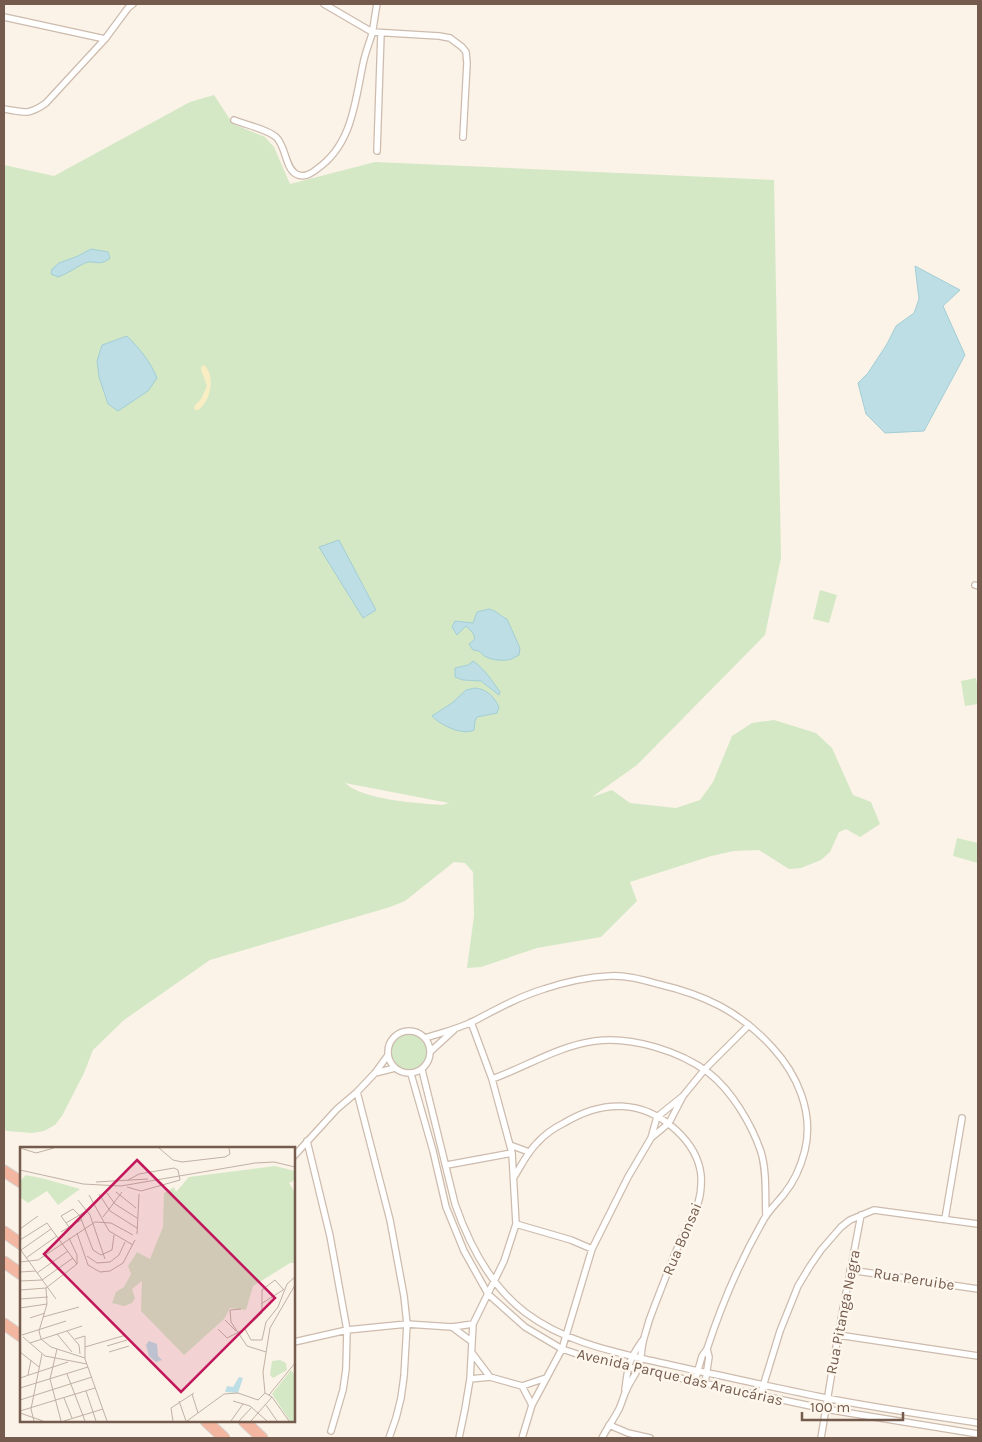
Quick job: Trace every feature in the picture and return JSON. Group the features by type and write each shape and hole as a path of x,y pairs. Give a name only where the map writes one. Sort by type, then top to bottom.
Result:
{"highway":[{"path":"4,1171 20,1181"},
{"path":"4,1232 20,1243"},
{"path":"4,1262 20,1273"},
{"path":"4,1324 20,1335"},
{"path":"207,1422 224,1438"},
{"path":"245,1422 262,1438"}],"street":[{"path":"4,109 27,113 36,111 46,103 105,40 133,4"},
{"path":"324,4 372,32 439,36 450,38 462,46 466,52 467,63 462,137"},
{"path":"234,120 271,133 277,138 283,147 290,168 296,175 302,176 313,172 327,162 336,152 348,130 377,4"},
{"path":"4,17 105,40"},
{"path":"377,151 381,33"},
{"path":"425,1038 455,1029 542,989 591,978 612,976 639,979 678,989 721,1006 749,1025 766,1041 789,1068 797,1084 807,1118 808,1134 800,1166 785,1192 766,1216 742,1258 728,1290 707,1349 702,1356 695,1381"},
{"path":"459,1438 470,1379 473,1324 508,1250 516,1224 512,1153 492,1078 471,1022"},
{"path":"522,1438 532,1405 562,1349 592,1249 628,1177 651,1138 657,1117 682,1096 704,1070 749,1025"},
{"path":"431,1051 455,1029"},
{"path":"408,1031 421,1034 430,1045 431,1051 430,1058 422,1070 411,1074 402,1073 395,1068 390,1062 388,1055 388,1048 395,1036 401,1032 408,1031"},
{"path":"492,1078 512,1072 565,1048 592,1041 621,1040 674,1054 710,1074 733,1099 748,1121 761,1153 764,1167 766,1216"},
{"path":"295,1155 337,1109 375,1073 388,1055"},
{"path":"375,1073 395,1068"},
{"name":"Avenida Parque das Araucárias","path":"422,1070 462,1222 477,1254 495,1280 526,1313 566,1336 631,1356 826,1398 978,1423"},
{"name":"Avenida Parque das Araucárias","path":"411,1074 434,1150 446,1206 464,1252 488,1294 525,1326 562,1349 628,1367 825,1409 978,1434"},
{"path":"357,1092 390,1220 408,1324 402,1391 389,1438"},
{"path":"651,1138 669,1123 682,1096"},
{"name":"Rua Bonsai","path":"514,1178 529,1152 541,1139 570,1119 602,1107 628,1106 643,1110 669,1123 686,1141 694,1152 701,1173 698,1205 669,1267 644,1339"},
{"path":"946,1219 962,1118"},
{"path":"307,1141 330,1236 347,1330 346,1369 343,1390 332,1431"},
{"path":"510,1146 529,1152"},
{"path":"446,1164 512,1153"},
{"path":"760,1396 771,1359 798,1286 820,1250 841,1227 850,1220 874,1210 978,1224"},
{"name":"Rua Pitanga Negra","path":"821,1438 826,1398 861,1215"},
{"path":"516,1224 571,1240 592,1249"},
{"name":"Rua Peruibe","path":"850,1270 978,1289"},
{"path":"295,1342 347,1330 408,1324 452,1327 473,1324"},
{"path":"452,1327 471,1341"},
{"path":"838,1335 978,1356"},
{"path":"625,1392 631,1356 644,1339"},
{"path":"602,1438 620,1407 625,1392 638,1369 644,1339"},
{"path":"705,1383 709,1357 707,1349"},
{"path":"472,1353 490,1377"},
{"path":"470,1379 490,1377 522,1386 546,1378"},
{"path":"522,1386 532,1405"},
{"path":"862,1415 863,1404"},
{"path":"609,1425 628,1433 650,1438"}],"green space":[{"path":"214,95 233,124 265,137 274,147 290,184 375,162 774,180 781,558 765,635 637,765 592,797 612,790 630,803 676,808 700,800 713,782 732,736 752,723 774,720 816,733 832,748 853,795 871,802 880,824 860,837 846,829 839,832 830,852 821,860 801,868 789,869 759,850 734,851 711,856 630,882 637,901 601,937 537,948 481,967 467,968 474,916 473,872 465,863 454,862 405,901 210,960 124,1020 93,1050 84,1073 62,1116 55,1125 44,1131 32,1133 7,1131 4,1130 4,165 54,176 190,102","holes":["345,783 449,803 442,805 391,800 353,789"]},
{"path":"820,590 837,595 829,623 813,619"},
{"path":"976,678 978,704 965,706 961,681"},
{"path":"957,838 978,843 978,863 953,856"},
{"path":"409,1034 421,1040 427,1052 421,1064 409,1070 397,1064 391,1052 397,1040"}],"sand":[{"path":"204,365 210,375 209,395 202,406 195,410 195,405 201,399 207,386 201,370 201,367"}],"water":[{"path":"91,249 108,252 110,258 99,263 87,262 58,277 51,274 52,269 59,263"},
{"path":"915,266 960,290 943,306 965,355 924,431 885,433 866,414 858,383 868,373 896,326 914,313 919,299"},
{"path":"127,336 144,356 157,378 148,391 118,411 108,404 99,377 97,361 102,345"},
{"path":"339,540 376,610 363,618 319,547"},
{"path":"489,609 507,619 520,648 519,655 512,659 495,660 488,658 479,651 473,650 469,644 475,639 473,633 466,626 457,635 452,627 455,621 473,623 477,612"},
{"path":"473,661 488,675 500,692 499,695 481,681 463,680 455,677 455,668 468,665"},
{"path":"475,688 490,694 499,707 497,713 477,717 474,730 464,732 452,729 440,723 432,716 452,703 466,690"}]}
